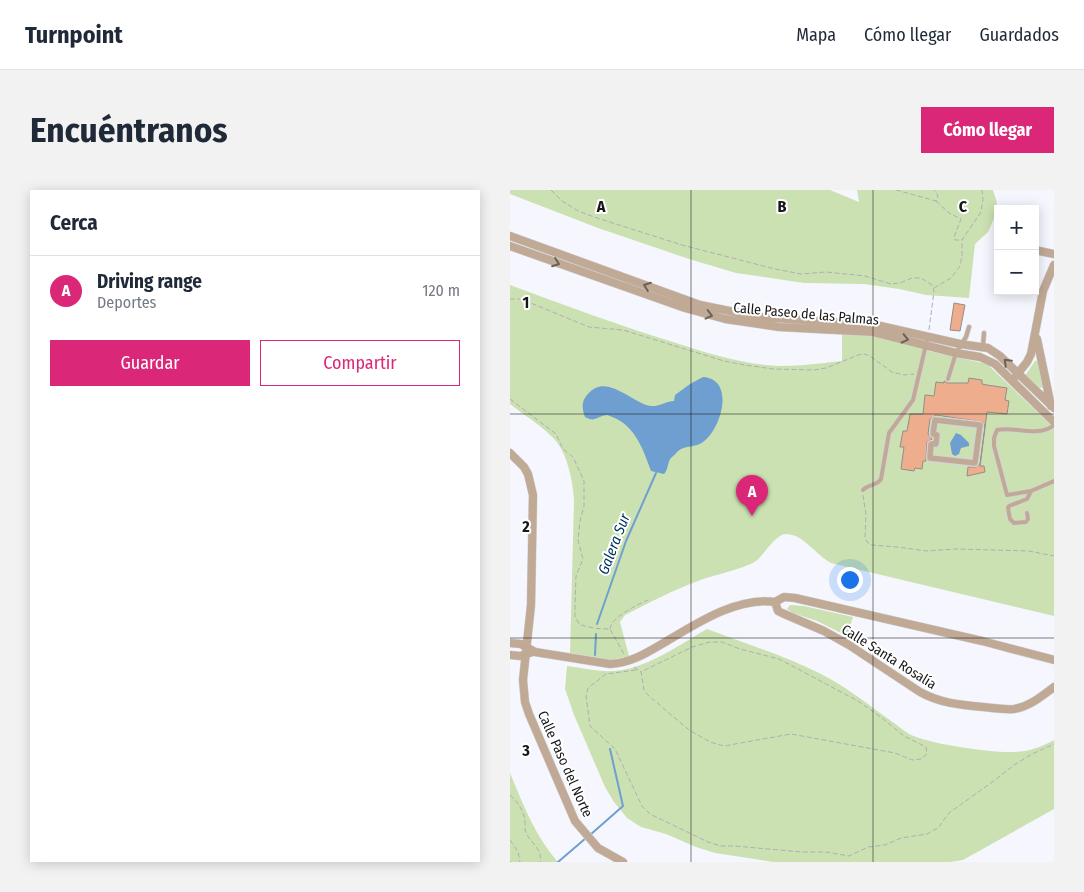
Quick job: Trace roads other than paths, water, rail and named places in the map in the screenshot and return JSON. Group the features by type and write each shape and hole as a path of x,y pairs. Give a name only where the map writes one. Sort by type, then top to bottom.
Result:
{"street":[{"name":"Calle Paseo de las Palmas","path":"510,236 686,300 708,306 759,317 794,321 863,323 960,344 982,346 996,352 1052,407"},
{"name":"Calle Paseo de las Palmas","path":"510,246 685,308 725,319 779,327 848,329 873,332 986,358 995,364 1054,423"},
{"path":"1039,251 1054,254"},
{"path":"1012,382 1031,354 1043,291 1054,266"},
{"path":"1036,334 1052,407"},
{"path":"935,420 980,425 975,463 930,458 932,444 936,444 937,435 933,434 935,420"},
{"name":"Calle Paso del Norte","path":"510,453 524,467 528,474 533,495 531,605 523,680 525,702 570,812 580,829 598,848 623,862"},
{"path":"510,655 520,656 526,651 610,664 629,661 726,609 756,601 775,602 784,597 982,641 1054,660"},
{"name":"Calle Santa Rosalía","path":"775,602 782,614 818,629 849,645 920,692 945,703 1014,709 1027,705 1054,687"},
{"path":"510,643 521,644 526,651"}],"lane":[{"path":"948,379 956,352 966,337 969,328"},
{"path":"982,346 984,333"},
{"path":"863,490 881,480 889,433 892,426 911,403 928,336"},
{"path":"1054,423 1044,430 997,430 994,438 994,446 1006,494 1010,496 1054,482"},
{"path":"1028,513 1026,522 1014,523 1010,519 1008,508 1027,499 1030,491"}],"water":[{"path":"703,377 713,380 719,386 722,395 720,417 710,436 701,444 683,448 670,459 664,474 651,471 636,437 624,424 607,415 591,419 585,417 584,414 584,400 594,388 610,387 643,404 654,406 674,401 675,395"},
{"path":"956,433 969,443 969,446 961,448 959,454 955,456 952,454 950,443"}],"waterway":[{"name":"Galera Sur","path":"597,624 626,541 656,473"},
{"name":"Galera Sur","path":"595,655 596,634"},
{"name":"Galera Sur","path":"590,835 623,806 610,749"},
{"name":"Galera Sur","path":"558,862 586,838"}],"place":[{"name":"Driving range","path":"752,516"}]}
